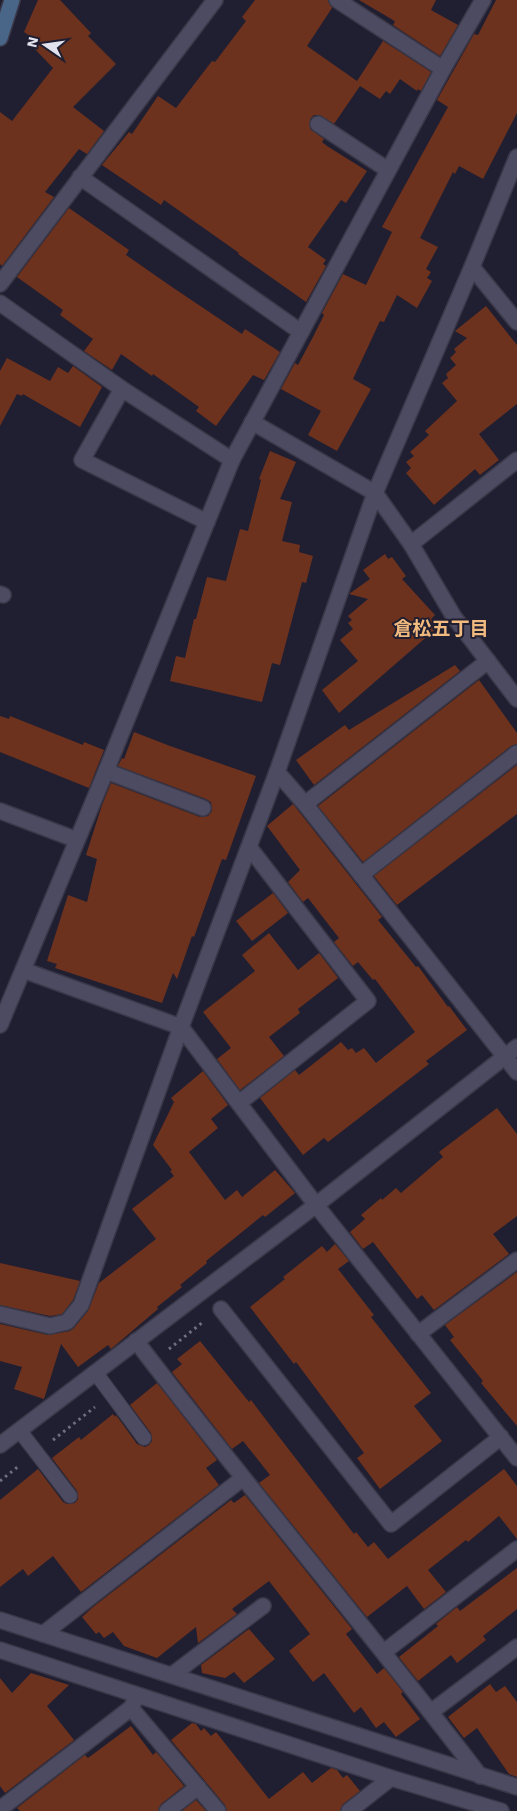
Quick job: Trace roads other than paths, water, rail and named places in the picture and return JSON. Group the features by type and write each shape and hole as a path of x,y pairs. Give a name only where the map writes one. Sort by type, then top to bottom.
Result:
{"main road":[{"path":"0,38 10,1"}],"street":[{"path":"0,284 215,0"},
{"path":"337,0 443,69"},
{"path":"0,1025 106,771 232,460 443,69 483,0"},
{"path":"318,124 388,170"},
{"path":"0,1314 50,1326 68,1322 81,1305 181,1027 277,772 375,492 516,166"},
{"path":"80,177 301,332"},
{"path":"472,267 517,322"},
{"path":"0,303 122,389 232,460"},
{"path":"122,389 82,460 207,522"},
{"path":"252,422 375,492 411,544 454,617 514,691"},
{"path":"411,544 517,460"},
{"path":"305,804 488,661"},
{"path":"361,875 517,753"},
{"path":"106,771 203,808"},
{"path":"277,772 361,875 511,1052 517,1072"},
{"path":"0,811 77,840"},
{"path":"239,1104 368,1001 249,847"},
{"path":"23,970 181,1027 316,1205 516,1454"},
{"path":"0,1445 316,1205 511,1052"},
{"path":"418,1334 517,1260"},
{"path":"221,1309 391,1524 500,1436"},
{"path":"136,1341 242,1478 384,1652 480,1776"},
{"path":"43,1634 242,1478"},
{"path":"384,1652 517,1549"},
{"path":"172,1675 264,1606"},
{"path":"0,1620 517,1788"},
{"path":"431,1712 517,1647"},
{"path":"2,1653 135,1701 501,1811"},
{"path":"135,1701 198,1787 218,1811"},
{"path":"0,1809 135,1701"},
{"path":"349,1811 391,1778"},
{"path":"167,1811 198,1787"}],"lane":[{"path":"95,1372 144,1438"},
{"path":"19,1430 70,1496"}],"district":[{"name":"倉松五丁目","path":"441,628"}]}
